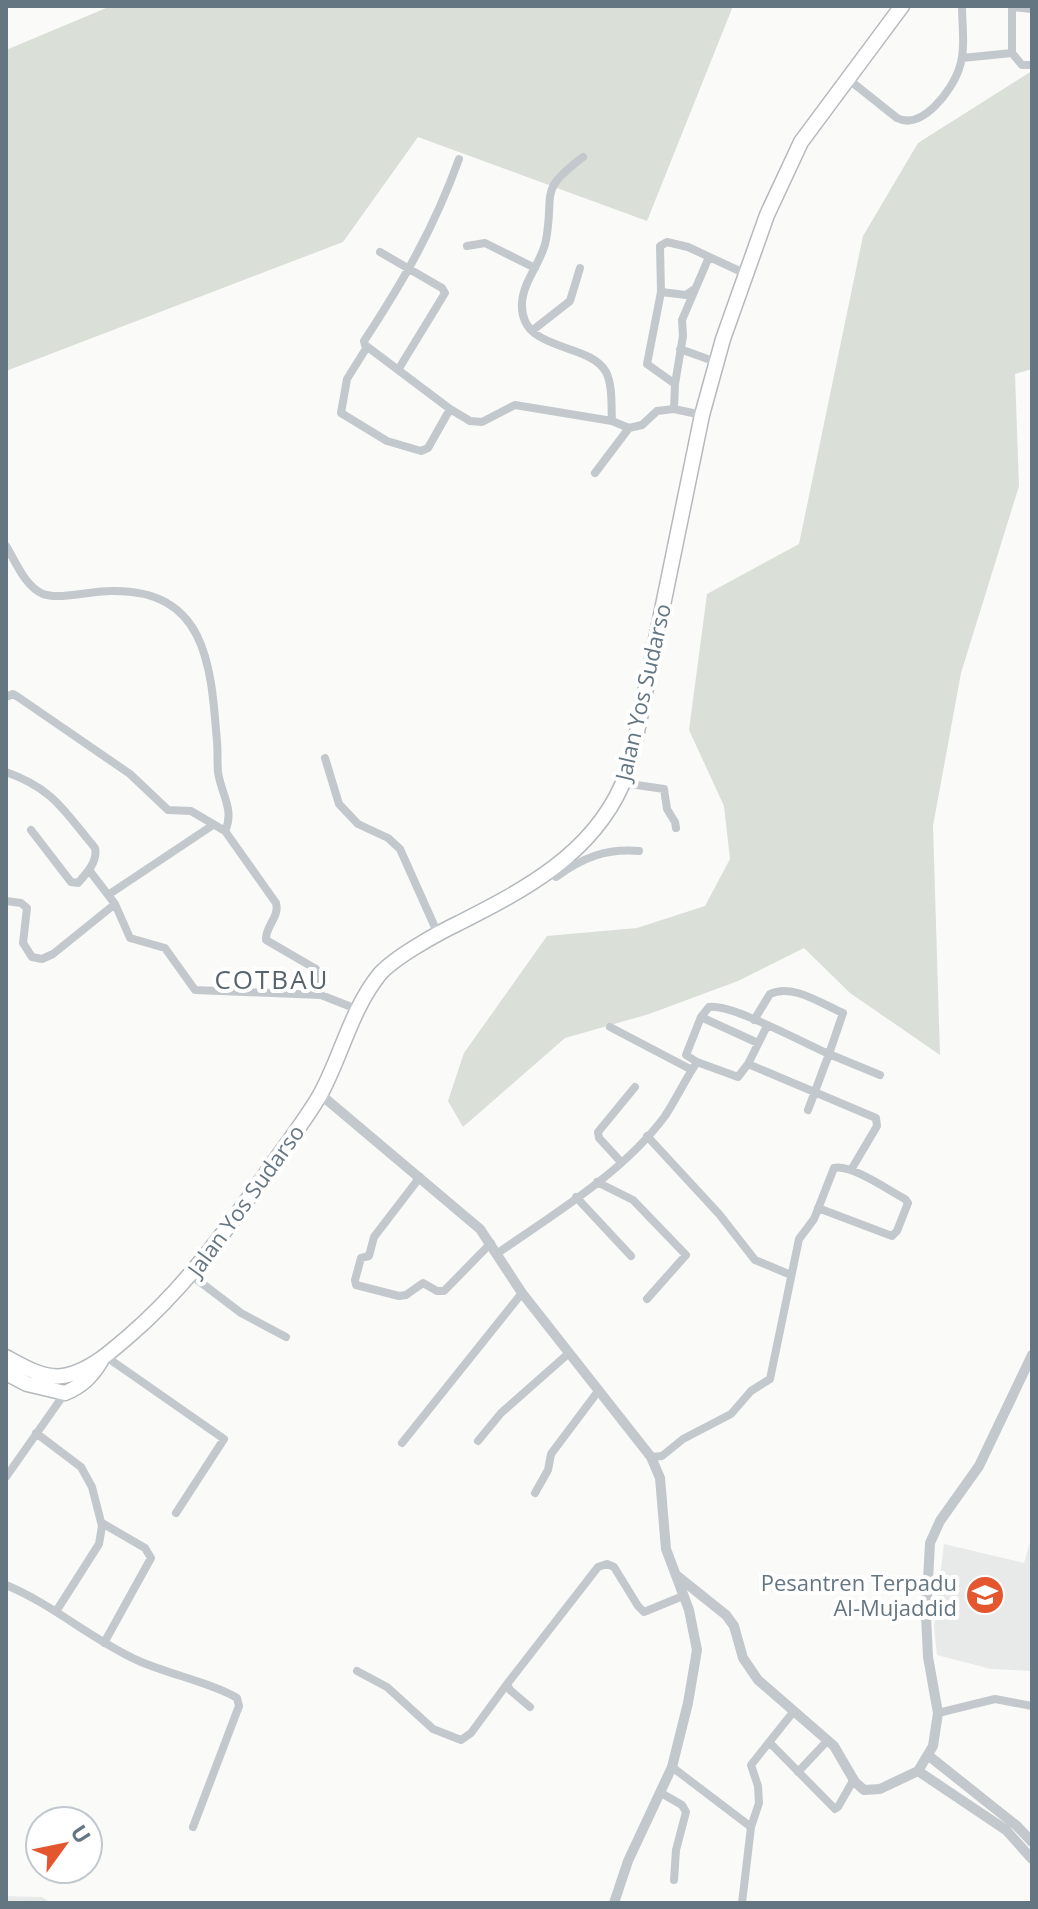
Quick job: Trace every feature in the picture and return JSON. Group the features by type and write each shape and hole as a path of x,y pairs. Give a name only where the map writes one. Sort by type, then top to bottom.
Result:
{"highway":[{"name":"Jalan Yos Sudarso","path":"6,1357 21,1366 56,1377 70,1375 103,1358 150,1318 191,1275 226,1231 320,1094 380,973 438,934 519,892 549,872 592,832 609,810 623,783 637,732 702,415 716,362 767,215 801,142 902,6"},
{"name":"Jalan Yos Sudarso","path":"65,1393 81,1385 94,1373 103,1358"},
{"path":"6,1373 27,1384 65,1393"}],"street":[{"path":"848,79 897,118 910,122 928,111 949,88 959,69 962,58 962,6"},
{"path":"1032,9 1012,6 1012,53 1022,65 1032,65"},
{"path":"962,58 1012,53"},
{"path":"583,157 562,173 551,188 545,247 524,292 522,307 533,330 551,344 583,354 599,363 609,380 612,421"},
{"path":"459,159 441,207 411,269 364,341 367,347 450,409 476,422 488,420 515,405 612,421 629,428 642,425 660,409 702,415"},
{"path":"675,384 647,364 661,292 662,244 667,242 688,247 746,274"},
{"path":"467,246 485,243 535,268"},
{"path":"380,252 442,288 445,293 398,370"},
{"path":"674,409 682,320 709,257"},
{"path":"533,330 570,301 580,268"},
{"path":"661,292 686,295 693,290"},
{"path":"367,347 347,379 341,413 387,441 421,451 428,448 450,409"},
{"path":"680,349 716,362"},
{"path":"595,473 629,428"},
{"path":"6,546 27,580 43,594 112,590 146,593 174,605 187,619 203,651 213,684 219,774 230,817 225,831"},
{"path":"6,697 13,694 18,697 130,774 168,810 191,811 225,831 276,903 276,913 266,932 266,940 316,969 321,995"},
{"path":"325,758 339,804 358,824 388,838 400,849 438,934"},
{"path":"6,772 29,780 51,795 95,848 97,853 89,870 78,883 71,882 31,830"},
{"path":"623,783 664,789 667,809 676,828"},
{"path":"108,895 213,825"},
{"path":"549,872 556,877 575,864 603,852 619,849 639,851"},
{"path":"89,870 115,904 130,938 165,948 195,990 321,995 359,1010"},
{"path":"6,901 21,903 27,908 23,943 32,957 42,959 53,954 115,904"},
{"path":"754,1020 770,994 786,990 843,1013 808,1110"},
{"path":"694,1066 686,1052 701,1017 712,1006 754,1020 880,1075"},
{"path":"701,1017 758,1043"},
{"path":"610,1027 694,1066 738,1077 767,1026"},
{"path":"748,1064 878,1121 851,1170"},
{"path":"498,1253 621,1162 665,1115 694,1066"},
{"path":"621,1162 599,1138 598,1132 635,1087"},
{"path":"320,1094 480,1229 522,1293 651,1457 660,1478 666,1549 696,1635 696,1664 672,1767 628,1861 614,1903"},
{"path":"647,1136 719,1214 755,1260 791,1275"},
{"path":"651,1457 662,1456 683,1439 731,1414 751,1391 770,1379 799,1239 814,1219 818,1208 834,1168 838,1166 851,1170 907,1200 892,1236 818,1208"},
{"path":"420,1177 378,1231 369,1256 361,1258 356,1285 399,1296 406,1295 423,1283 437,1291 444,1291 491,1243"},
{"path":"597,1182 633,1200 685,1254 685,1258 647,1299"},
{"path":"576,1197 631,1256"},
{"path":"191,1275 241,1313 286,1337"},
{"path":"402,1443 522,1293"},
{"path":"478,1441 501,1413 569,1353"},
{"path":"675,1574 708,1598 734,1626 738,1647 751,1670 828,1740 864,1790 871,1791 918,1771 929,1756 938,1713 928,1657 926,1616 930,1543 940,1521 979,1466 1032,1355"},
{"path":"103,1358 224,1439 176,1513"},
{"path":"535,1493 548,1470 551,1454 599,1390"},
{"path":"6,1477 65,1393"},
{"path":"36,1433 81,1467 92,1487 102,1523 99,1544 57,1610"},
{"path":"102,1523 145,1548 151,1558 104,1643"},
{"path":"357,1671 387,1687 433,1729 461,1740 471,1733 602,1564 614,1567 644,1612 683,1596"},
{"path":"6,1585 57,1610 104,1643 138,1661 233,1695 239,1702 193,1827"},
{"path":"689,1610 708,1598"},
{"path":"507,1684 530,1707"},
{"path":"938,1713 995,1699 1032,1706"},
{"path":"742,1903 751,1827 760,1794 751,1765 794,1711"},
{"path":"798,1772 828,1740"},
{"path":"769,1742 835,1809 854,1779"},
{"path":"929,1756 1017,1826 1032,1842"},
{"path":"672,1767 751,1827"},
{"path":"918,1771 1006,1830 1032,1859"},
{"path":"661,1793 682,1805 686,1812 676,1850 674,1880"}],"shaded area":[{"path":"111,6 733,6 647,221 418,137 343,242 6,371 6,50"},
{"path":"1032,71 1032,369 1015,374 1019,486 961,673 933,826 940,1055 850,993 804,948 738,981 649,1014 565,1038 463,1127 448,1101 464,1053 547,936 637,928 705,906 730,859 724,806 689,730 707,594 799,544 863,236 918,143"},
{"name":"Pesantren Terpadu Al-Mujaddid","path":"1032,1535 1032,1671 991,1669 937,1655 934,1627 944,1544 1024,1563"},
{"path":"6,1896 42,1897 51,1903 6,1903"}],"place":[{"name":"Pesantren Terpadu Al-Mujaddid","path":"985,1595"}],"district":[{"name":"COTBAU","path":"272,979"}]}
